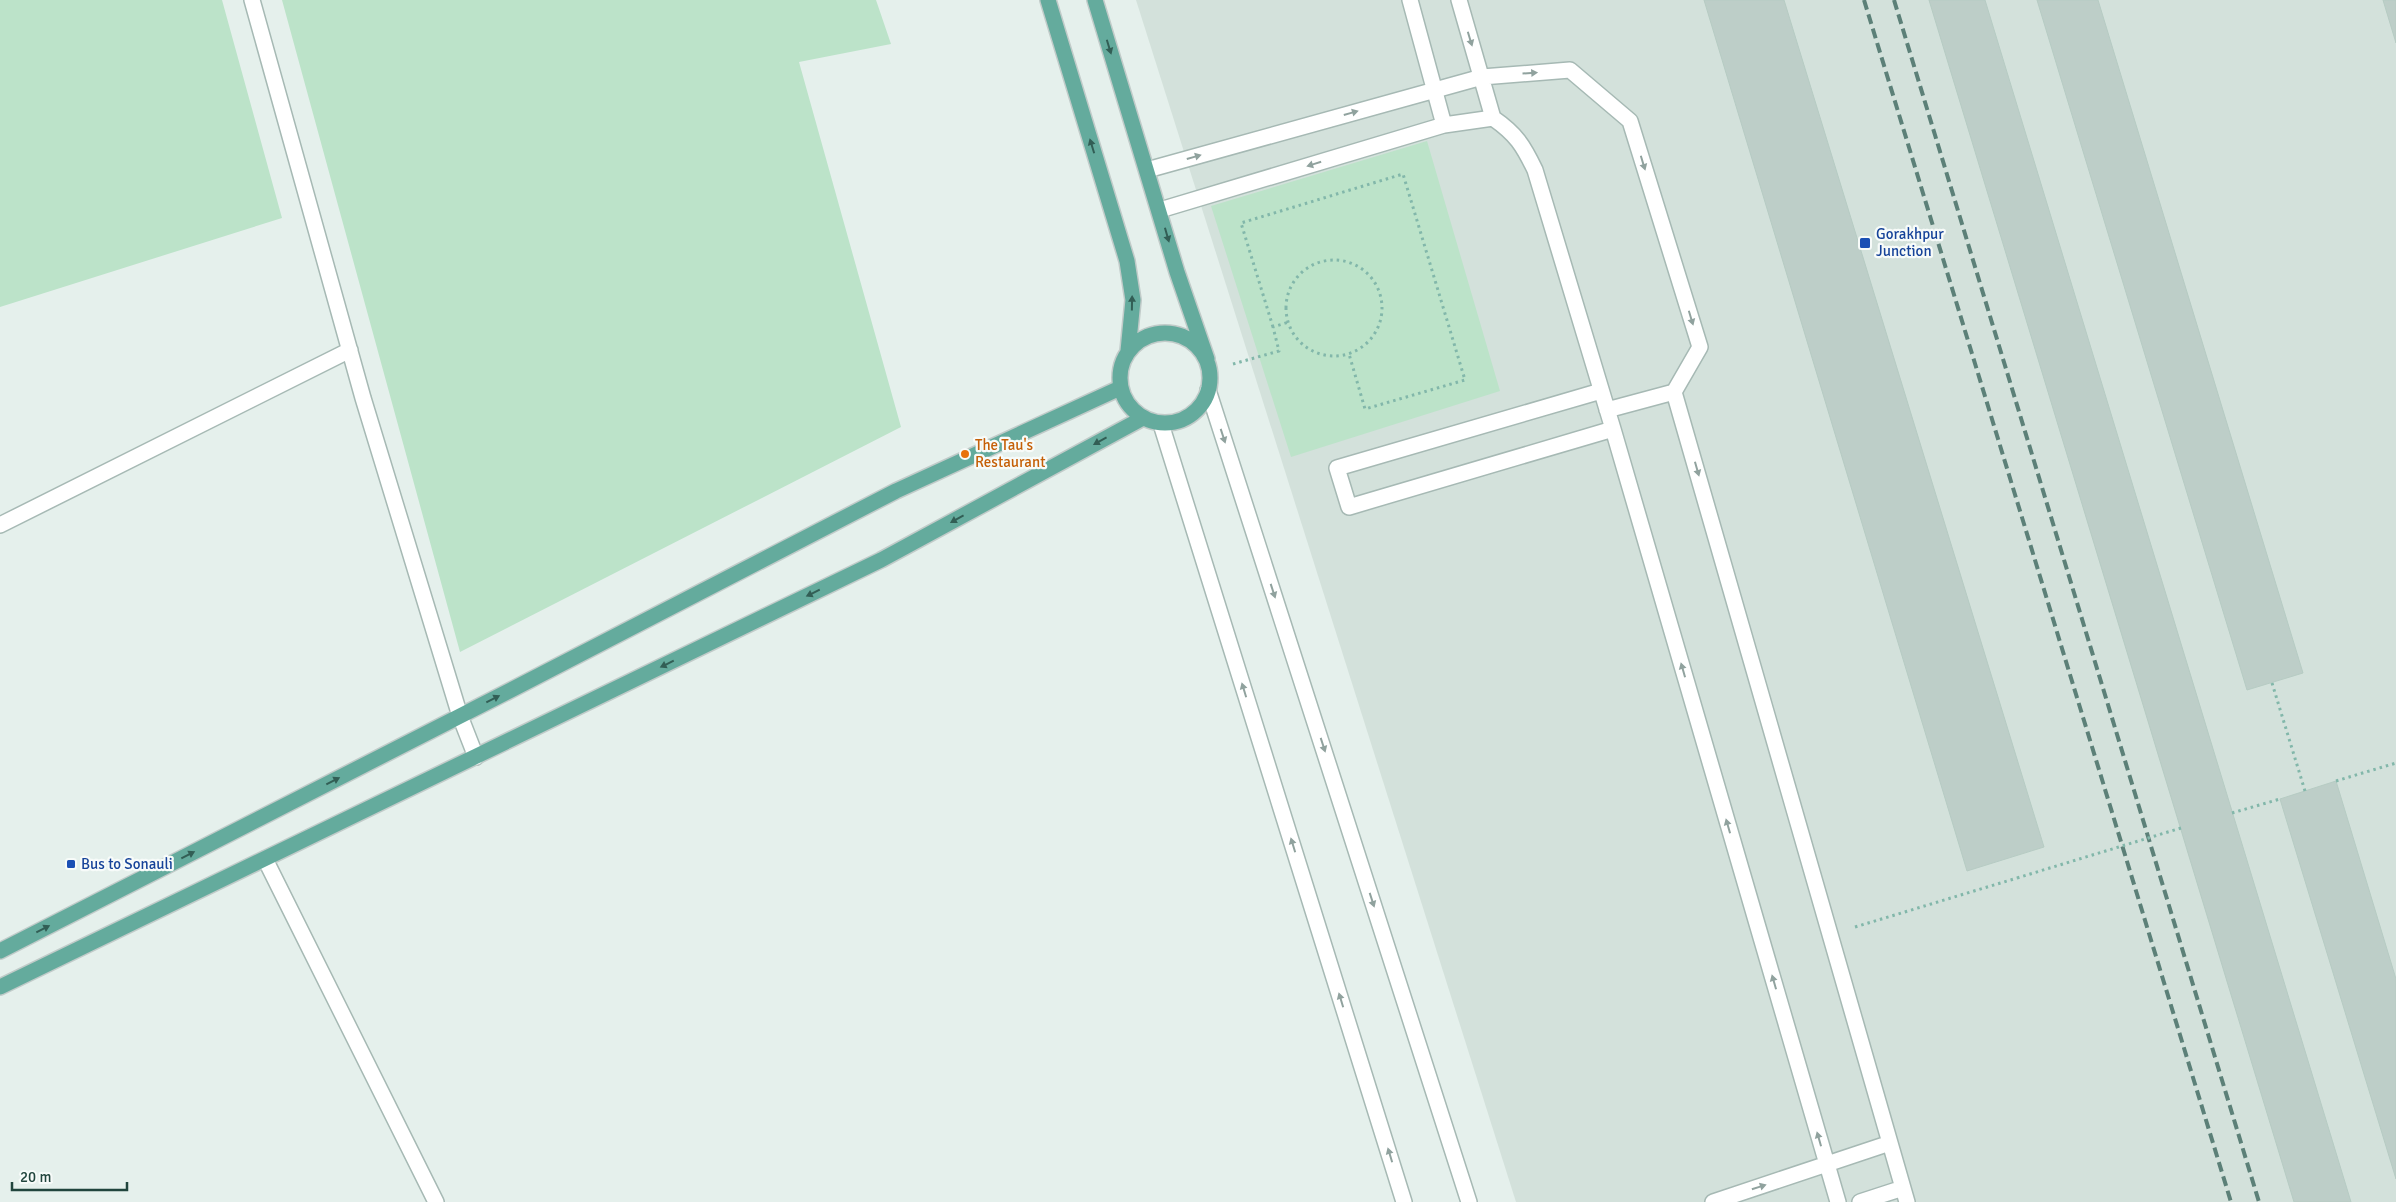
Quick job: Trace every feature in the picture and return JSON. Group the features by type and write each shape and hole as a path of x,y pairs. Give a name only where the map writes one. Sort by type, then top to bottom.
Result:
{"main road":[{"path":"1048,0 1127,260 1133,300 1128,351 1120,369 1120,388 1128,405 1142,418 1161,424 1180,422 1195,412 1207,397 1210,379 1208,365 1095,0"},
{"path":"1128,351 1142,339 1160,333 1179,335 1195,344 1208,365"},
{"path":"0,951 896,491 1120,388"},
{"path":"0,987 881,560 1142,418"}],"street":[{"path":"252,0 350,350 460,716 476,757"},
{"path":"1410,0 1444,125"},
{"path":"1459,0 1493,118 1510,130 1522,143 1534,170 1613,429 1838,1202"},
{"path":"1147,170 1482,77 1570,70 1630,121 1700,347 1674,392 1607,410"},
{"path":"1160,210 1444,125 1493,118"},
{"path":"0,525 350,350"},
{"path":"1208,390 1469,1202"},
{"path":"1601,391 1337,468 1349,507 1613,429"},
{"path":"1674,392 1905,1195 1860,1202"},
{"path":"1161,424 1404,1202"},
{"path":"265,859 436,1202"},
{"path":"1713,1202 1890,1143"}],"path":[{"path":"1208,365 1279,351 1241,223 1403,174 1465,380 1365,409 1349,354"},
{"path":"1333,260 1348,262 1362,269 1373,280 1380,294 1382,310 1379,326 1371,340 1359,350 1349,354 1328,356 1312,351 1299,342 1288,322 1286,313 1288,297 1294,282 1304,270 1318,263 1333,260"},
{"path":"1273,327 1288,322"},
{"path":"2272,682 2306,790"},
{"path":"2336,781 2396,763"},
{"path":"2232,813 2280,798"},
{"path":"1831,934 2180,828"}],"shaded area":[{"path":"1136,0 2396,0 2396,1202 1516,1202"}],"green space":[{"path":"0,0 222,0 282,218 0,307"},
{"path":"282,0 876,0 891,44 799,62 901,427 460,652"},
{"path":"1427,141 1500,391 1291,457 1211,206"}],"building":[{"path":"1704,0 1784,0 2044,847 1967,871"},
{"path":"1929,0 1985,0 2351,1202 2294,1202"},
{"path":"2037,0 2098,0 2303,673 2247,690"},
{"path":"2383,0 2396,0 2396,43"},
{"path":"2336,781 2396,979 2396,1179 2280,799"}],"railway":[{"path":"1864,0 2231,1202"},
{"path":"1894,0 2259,1202"}],"place":[{"name":"Gorakhpur Junction","path":"1865,243"},
{"name":"The Tau's Restaurant","path":"965,454"},
{"name":"Bus to Sonauli","path":"71,864"}]}
